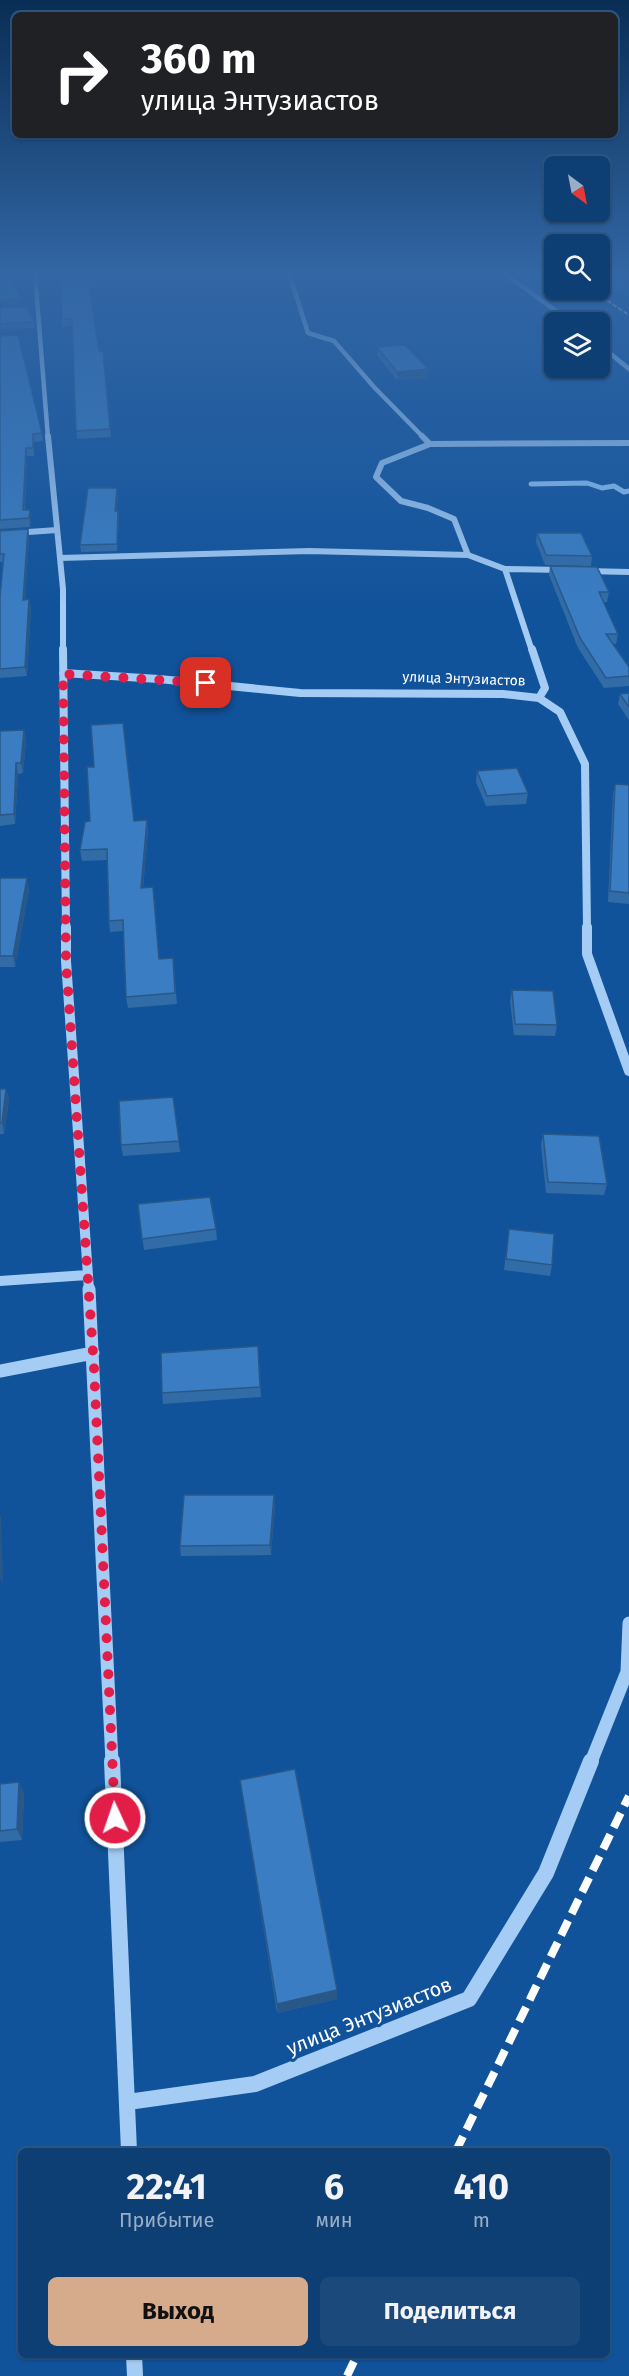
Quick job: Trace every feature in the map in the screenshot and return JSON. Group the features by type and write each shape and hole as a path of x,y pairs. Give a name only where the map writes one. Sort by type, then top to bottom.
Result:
{"street":[{"path":"41,384 63,589 66,961 93,1353 129,2148"},
{"path":"371,384 430,444"},
{"path":"468,555 454,519 428,508 401,501 376,477 382,463 430,444 629,443"},
{"path":"0,534 57,530"},
{"path":"60,558 309,551 468,555 505,569 629,572"},
{"path":"505,569 545,688 539,698"},
{"name":"улица Энтузиастов","path":"63,674 159,679 300,693 503,694 539,698 560,712 585,764 587,954 629,1071"},
{"path":"0,1281 87,1275"},
{"path":"0,1371 93,1353"},
{"name":"улица Энтузиастов","path":"128,2102 255,2084 469,1999 546,1873 627,1672 629,1623"},
{"path":"134,2358 135,2376"}],"building":[{"path":"0,384 30,384 42,433 33,434 33,448 26,448 23,510 30,510 29,518 0,520"},
{"path":"74,384 106,384 110,429 76,431"},
{"path":"88,488 117,488 115,511 118,511 117,544 80,545"},
{"path":"28,529 23,600 29,599 25,667 0,669 0,596 4,554 0,554 0,531"},
{"path":"537,533 581,533 592,556 546,555"},
{"path":"550,566 597,567 609,592 599,592 618,634 606,634 629,667 629,676 606,678 580,638"},
{"path":"629,693 629,707 620,694"},
{"path":"123,723 134,821 147,820 141,888 153,887 159,959 173,958 175,993 126,997 123,920 109,921 107,849 80,850 85,822 90,821 87,767 94,767 91,725"},
{"path":"24,730 21,763 16,763 14,814 0,815 0,731"},
{"path":"517,768 528,793 487,796 477,771"},
{"path":"615,784 629,785 629,893 610,891"},
{"path":"0,878 27,878 13,956 0,956"},
{"path":"512,990 553,991 557,1025 515,1024"},
{"path":"0,1089 6,1089 2,1123 0,1123"},
{"path":"173,1097 179,1141 121,1145 119,1101"},
{"path":"543,1134 599,1136 607,1184 548,1182"},
{"path":"210,1197 216,1229 142,1239 138,1204"},
{"path":"509,1229 554,1234 552,1265 506,1259"},
{"path":"258,1346 260,1387 162,1393 161,1353"},
{"path":"184,1495 274,1495 270,1545 180,1546"},
{"path":"295,1769 337,1990 277,2004 240,1780"},
{"path":"19,1782 17,1829 0,1831 0,1784"}],"waterway":[{"path":"531,484 587,483 602,488 614,486 624,492 629,491"}],"railway":[{"path":"457,2148 629,1796"},
{"path":"347,2376 356,2358"}],"route":[{"path":"115,1818 94,1368 66,961 63,674 206,683"}]}
